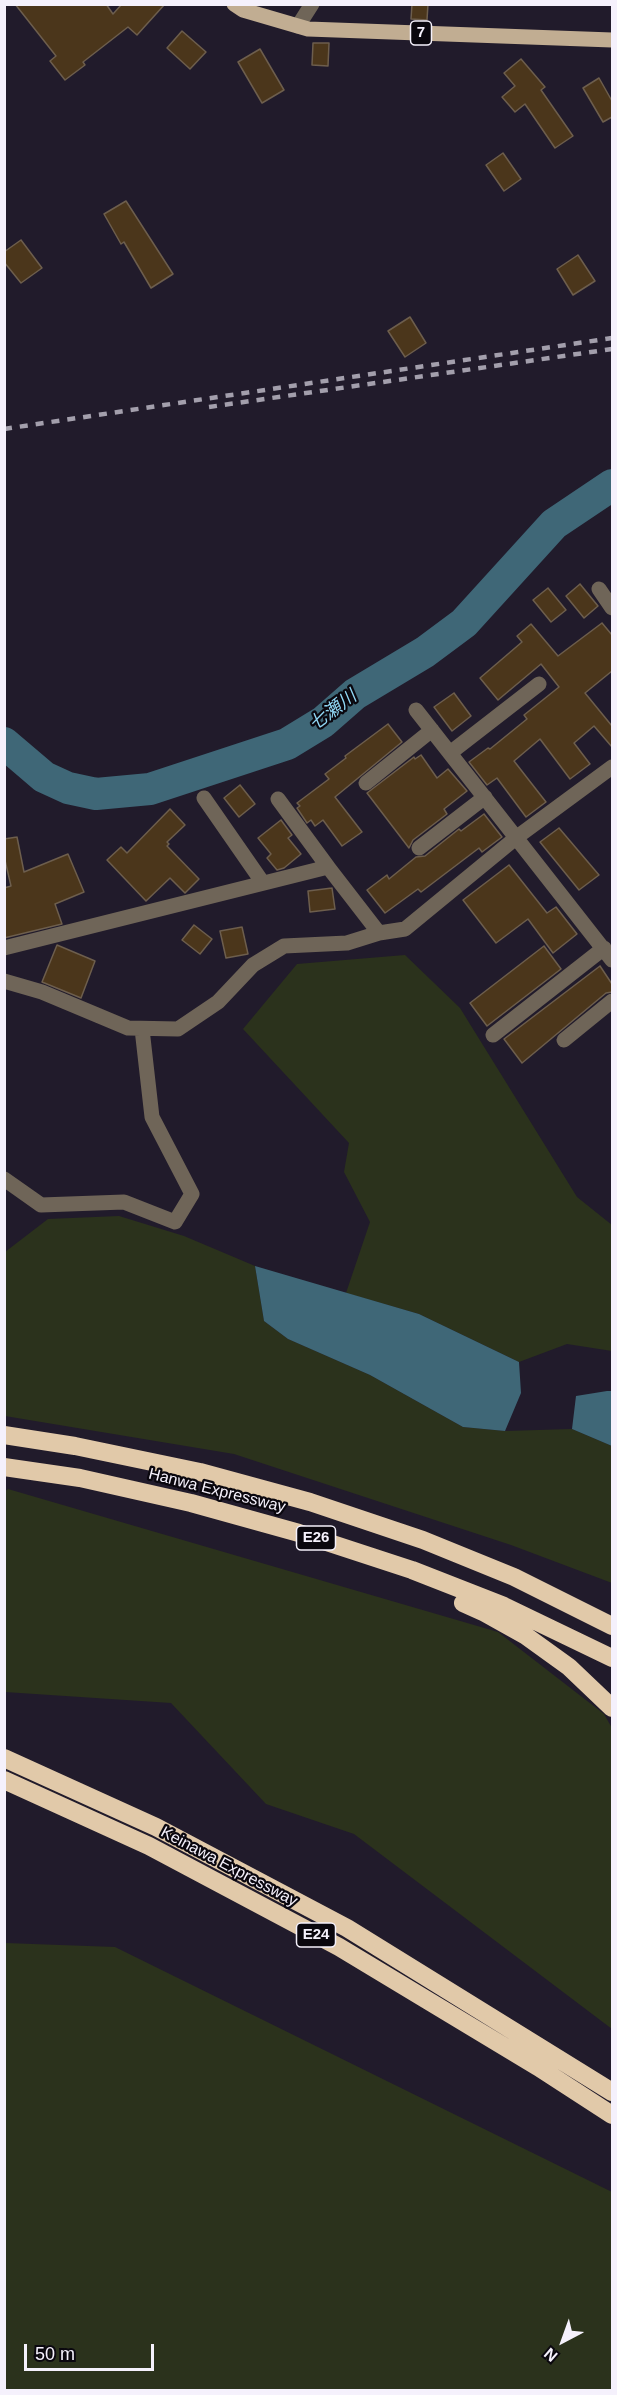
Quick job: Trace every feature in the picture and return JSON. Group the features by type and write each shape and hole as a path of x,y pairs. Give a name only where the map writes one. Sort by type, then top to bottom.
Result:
{"highway":[{"name":"Hanwa Expressway","path":"4,1435 75,1446 200,1472 299,1499 423,1540 514,1577 612,1626"},
{"name":"Hanwa Expressway","path":"4,1467 80,1478 191,1503 299,1533 412,1570 504,1606 612,1658"},
{"path":"80,1478 300,1542 422,1586 483,1612 526,1636 569,1667 612,1708"},
{"path":"514,1577 612,1611"},
{"name":"Keinawa Expressway","path":"4,1758 156,1827 347,1928 612,2092"},
{"name":"Keinawa Expressway","path":"4,1780 149,1846 339,1947 538,2067 612,2115"}],"main road":[{"name":"7","path":"234,4 243,10 308,29 612,40"}],"street":[{"path":"298,26 312,4"},
{"path":"599,590 612,608"},
{"path":"450,753 539,684"},
{"path":"416,710 608,954 494,1035"},
{"path":"366,783 432,730"},
{"path":"4,981 42,992 128,1028 178,1029 218,1002 253,965 284,946 347,943 379,933 405,929 517,837 612,767"},
{"path":"419,848 486,797"},
{"path":"204,798 263,883"},
{"path":"278,799 379,933"},
{"path":"4,948 328,867"},
{"path":"564,1040 612,1001"},
{"path":"4,1179 41,1205 124,1202 175,1222 192,1194 152,1117 142,1029"}],"green space":[{"path":"405,955 460,1008 577,1197 612,1225 612,1351 567,1344 519,1362 419,1314 346,1293 370,1222 344,1172 349,1143 243,1029 297,964"},
{"path":"119,1216 184,1236 255,1266 264,1321 288,1339 370,1375 463,1427 505,1431 572,1429 612,1446 612,1583 511,1545 234,1454 5,1416 5,1252 48,1219"},
{"path":"8,1489 498,1632 604,1714 612,1728 612,2029 354,1834 266,1804 171,1703 5,1692 4,1492"},
{"path":"5,1943 115,1947 612,2192 612,2390 5,2390"}],"water":[{"path":"255,1266 419,1314 519,1362 521,1393 505,1431 463,1427 370,1375 288,1339 264,1321"},
{"path":"612,1391 612,1446 572,1429 576,1396"}],"building":[{"path":"15,4 106,4 113,14 122,4 165,4 137,35 128,27 83,62 85,65 65,80 50,61 56,56"},
{"path":"412,4 428,4 427,20 411,19"},
{"path":"182,31 206,52 190,69 167,48"},
{"path":"313,43 329,43 328,66 312,65"},
{"path":"260,49 284,90 262,103 238,62"},
{"path":"521,59 545,87 541,90 573,136 555,148 525,104 515,112 502,97 515,86 504,73"},
{"path":"599,78 612,101 612,117 603,122 583,88"},
{"path":"503,153 521,179 504,191 486,165"},
{"path":"126,201 173,274 151,288 124,242 121,244 104,214"},
{"path":"21,240 42,268 21,283 4,262 4,252"},
{"path":"578,255 595,281 573,295 557,269"},
{"path":"410,317 426,343 405,357 388,331"},
{"path":"580,584 598,606 584,618 566,596"},
{"path":"548,588 566,610 551,622 533,600"},
{"path":"602,623 612,635 612,671 585,693 612,726 612,747 594,726 574,743 590,764 570,779 540,739 514,761 546,802 526,817 497,778 487,785 469,762 488,748 490,749 527,719 524,715 559,687 541,664 498,700 480,678 522,642 517,636 531,624 558,656"},
{"path":"454,693 471,716 452,731 434,707"},
{"path":"388,724 402,742 335,797 362,832 342,846 323,820 315,826 311,820 307,823 297,808 300,806 297,803 329,779 325,774 346,758 345,756"},
{"path":"421,755 437,778 448,769 467,791 444,809 447,814 413,840 409,848 367,793 414,757 415,759"},
{"path":"240,785 255,804 239,817 224,798"},
{"path":"170,809 185,825 167,842 169,844 167,846 199,879 185,893 170,878 146,901 107,860 121,847 127,853"},
{"path":"484,814 502,837 482,852 479,848 421,892 418,889 385,913 367,890 387,875 389,879 416,857 425,856 459,829 461,831"},
{"path":"281,820 292,835 288,838 301,854 284,868 277,870 267,858 271,854 258,838"},
{"path":"559,828 599,875 579,890 540,842"},
{"path":"17,837 24,872 68,854 84,892 55,904 62,924 4,938 4,888 11,886 4,856 4,839"},
{"path":"509,865 547,913 556,907 577,934 553,953 528,919 496,943 463,900"},
{"path":"332,888 335,909 310,912 308,891"},
{"path":"194,925 212,939 200,954 182,940"},
{"path":"242,927 248,954 226,958 220,931"},
{"path":"57,945 95,961 81,998 42,982"},
{"path":"544,946 561,969 487,1026 470,1003"},
{"path":"600,966 612,984 612,992 606,993 522,1063 504,1039"}],"waterway":[{"name":"七瀬川","path":"4,743 44,777 68,788 96,794 150,789 287,744 323,722 355,694 425,652 464,623 554,524 612,485"}],"railway":[{"path":"4,429 612,338"},
{"path":"209,407 612,349"}]}
